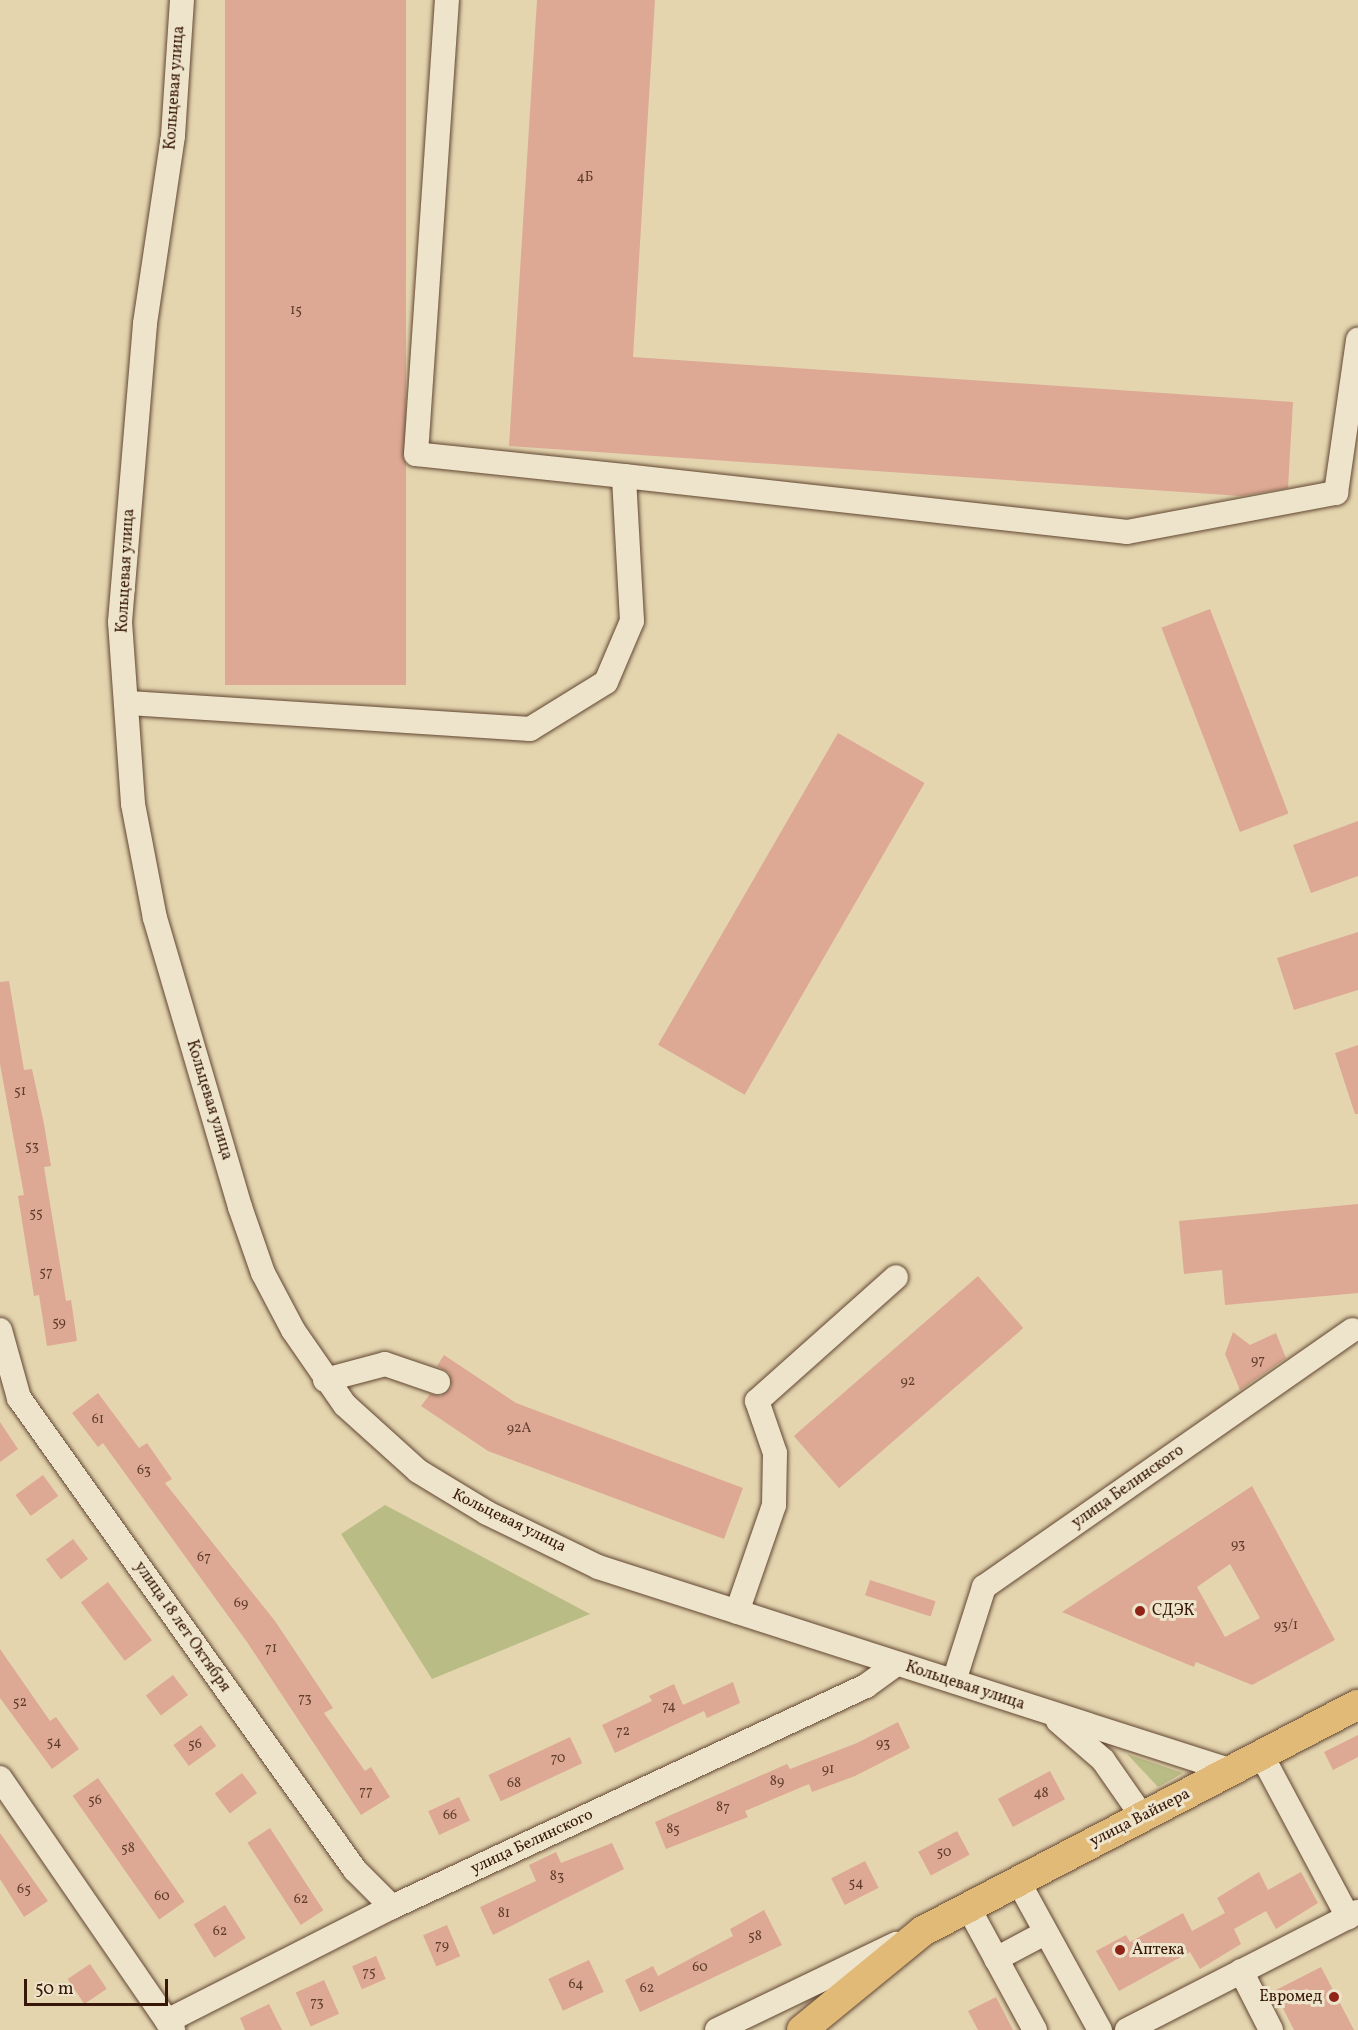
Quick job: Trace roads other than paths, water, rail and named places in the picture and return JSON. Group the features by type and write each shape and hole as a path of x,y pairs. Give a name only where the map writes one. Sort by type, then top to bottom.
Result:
{"main road":[{"name":"улица Вайнера","path":"802,2030 923,1931 1358,1705"}],"street":[{"name":"Кольцевая улица","path":"182,0 173,136 145,324 120,622 129,703 138,840 166,955 263,1273 325,1380 396,1453 487,1513 598,1567 1232,1771"},
{"path":"447,0 416,454 1138,530 1336,493 1358,340"},
{"path":"129,703 530,729 606,682 632,621 624,476"},
{"path":"737,1612 774,1504 775,1453 757,1401 896,1277"},
{"name":"улица 18 лет Октября","path":"0,1330 20,1398 355,1870 392,1907"},
{"name":"улица Белинского","path":"954,1681 984,1587 1353,1330"},
{"path":"325,1380 385,1364 438,1382"},
{"name":"улица Белинского","path":"0,1778 170,2026 392,1907 866,1686 896,1664"},
{"name":"Кольцевая улица","path":"1049,1713 1103,1760 1142,1816"},
{"path":"1127,2030 1353,1915 1262,1756"},
{"path":"1018,1881 1100,2030"},
{"path":"968,1907 1035,2030"},
{"name":"улица Вайнера","path":"717,2030 923,1931"},
{"path":"996,1959 1046,1933"},
{"path":"1241,1971 1271,2030"}],"place":[{"name":"СДЭК","path":"1140,1611"},
{"name":"Аптека","path":"1120,1950"},
{"name":"Евромед","path":"1334,1997"}]}
